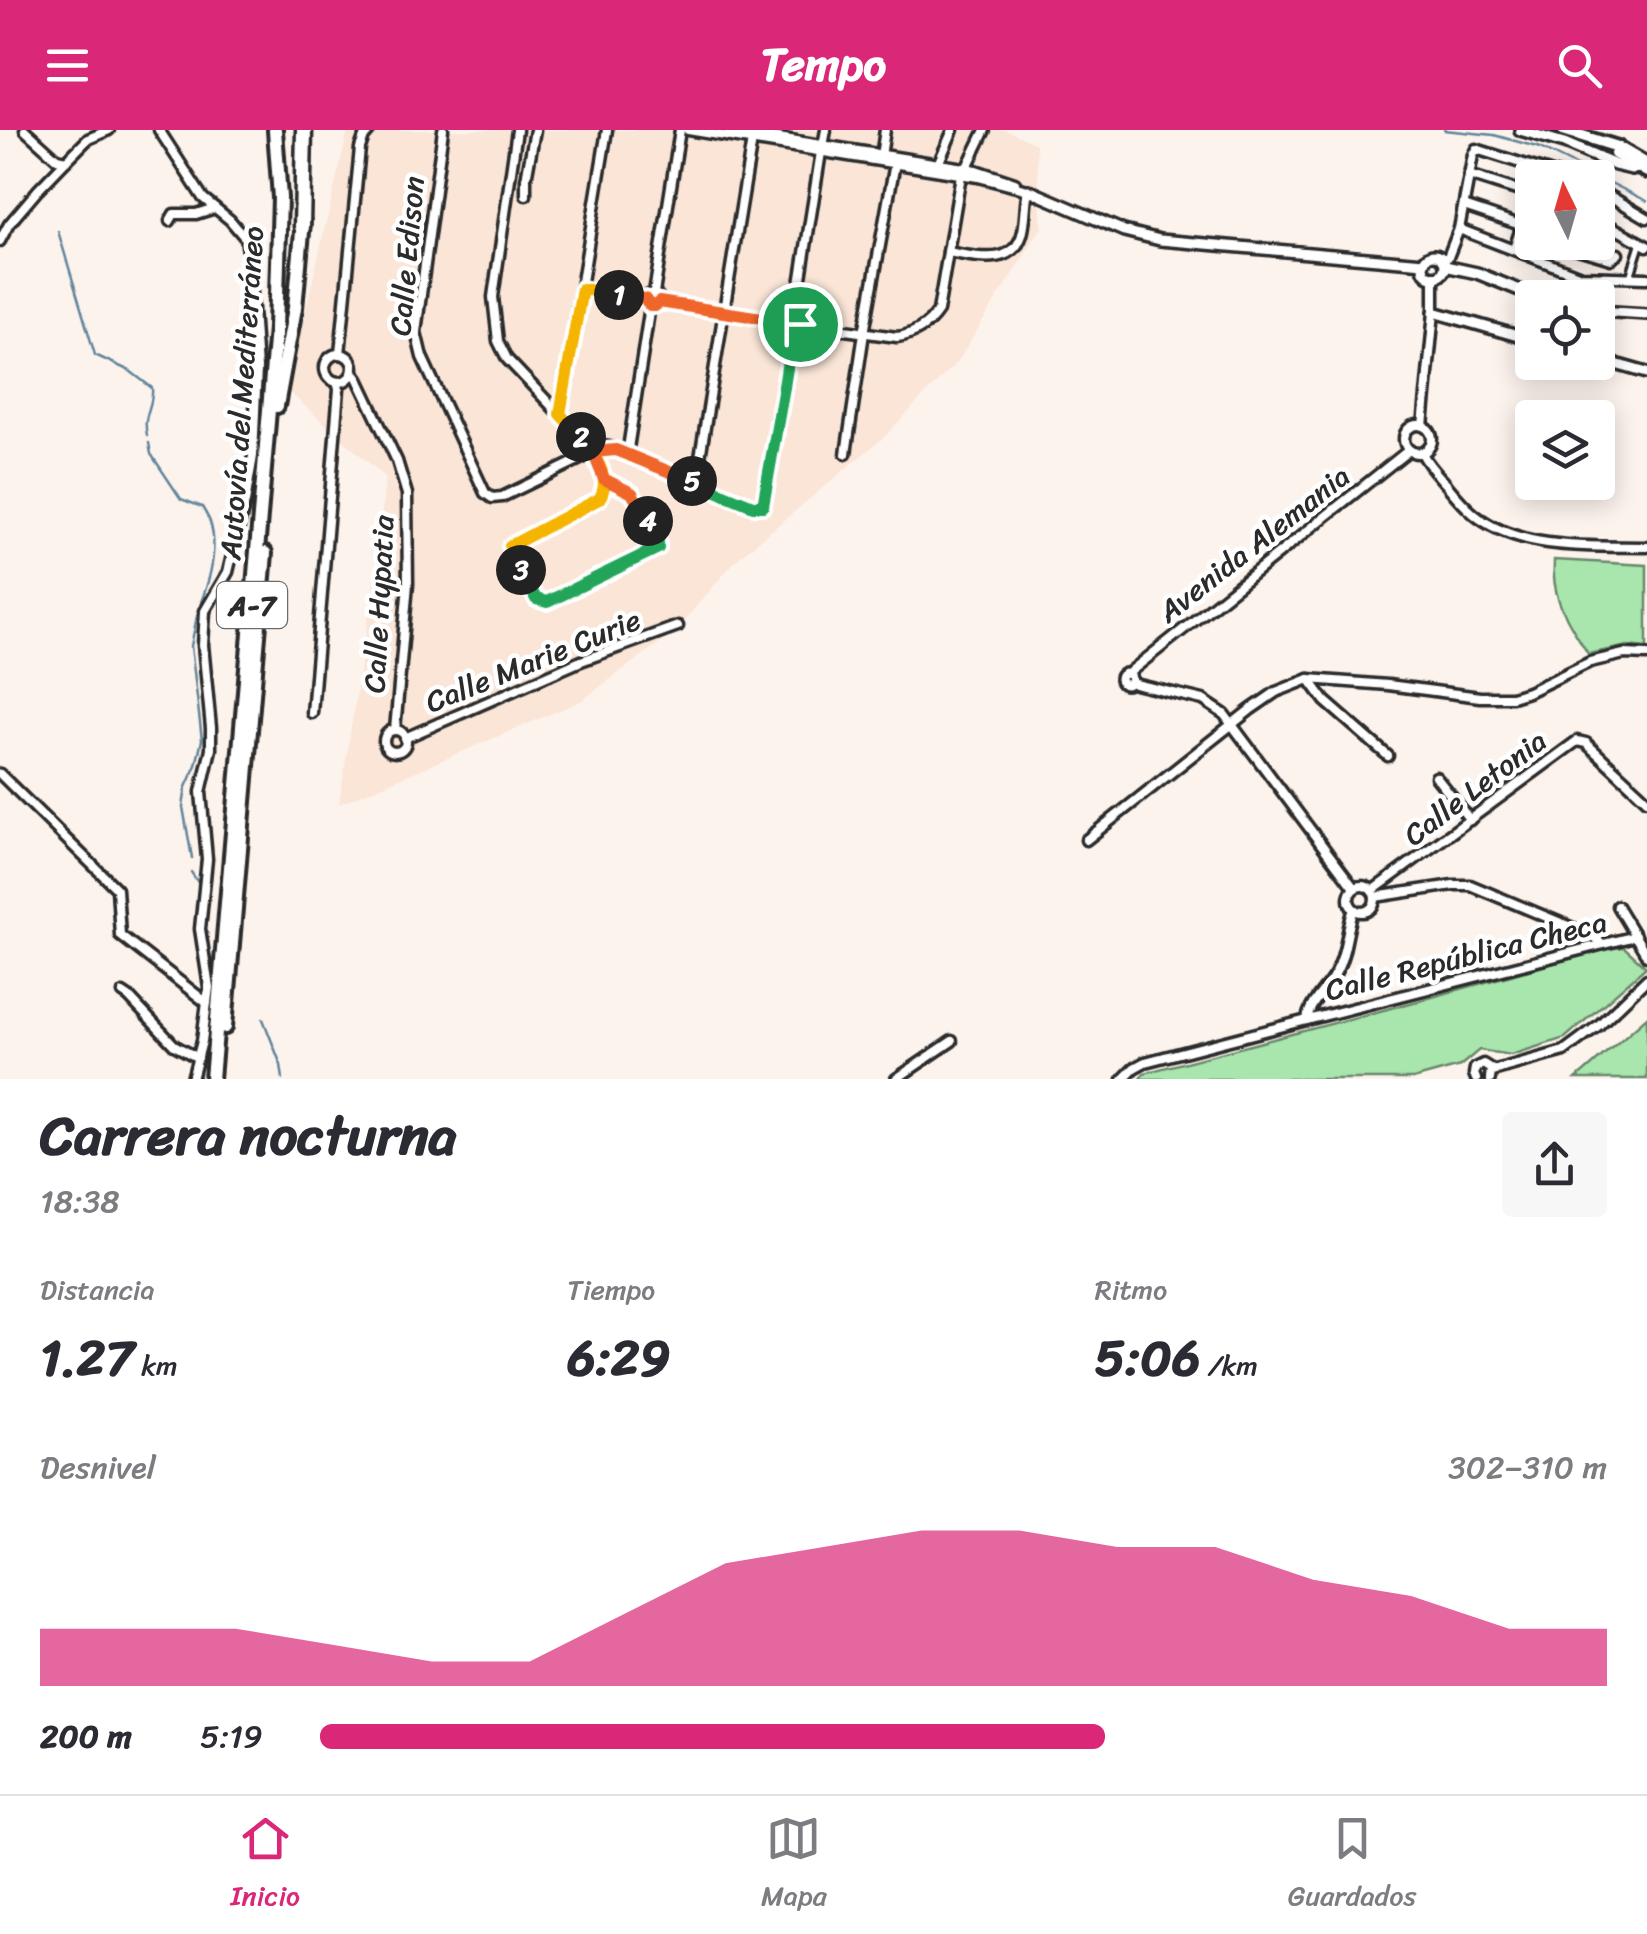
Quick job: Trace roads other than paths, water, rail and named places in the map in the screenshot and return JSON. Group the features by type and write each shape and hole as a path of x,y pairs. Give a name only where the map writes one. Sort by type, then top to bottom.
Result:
{"highway":[{"name":"Autovía del Mediterráneo","path":"212,1079 276,328 280,234 279,160 274,130"},
{"name":"Autovía del Mediterráneo","path":"220,1079 287,260 282,130"},
{"path":"302,227 307,130"},
{"name":"Autovía del Mediterráneo","path":"277,406 295,308 302,227"}],"main road":[{"path":"1571,131 1618,147 1645,168"},
{"path":"1588,138 1617,160 1645,168"}],"street":[{"path":"25,130 56,158 66,161"},
{"path":"0,241 38,190 66,161 88,139 109,130"},
{"path":"340,354 360,148 370,130"},
{"name":"Calle Edison","path":"443,130 416,332 430,374 488,496 502,497 593,452"},
{"path":"517,130 493,297 498,342 506,359 593,452 604,479 604,492 599,499 510,546 540,602 658,548 632,493 604,479"},
{"path":"526,195 535,130"},
{"path":"560,414 607,130"},
{"path":"627,454 680,130"},
{"path":"688,130 753,135"},
{"path":"730,130 895,164 993,174 1106,223 1190,243 1424,263 1435,255 1444,263 1515,288"},
{"path":"586,443 594,442 763,506 826,130"},
{"path":"881,156 885,130"},
{"path":"938,164 952,130"},
{"path":"582,289 890,337 904,336 928,323 938,312 964,172 985,130"},
{"path":"1520,130 1617,160"},
{"path":"163,132 203,198 246,239 257,368 253,456 245,502 228,572 205,611 202,645 211,749 200,792 206,859 200,929 209,987 192,1079"},
{"path":"696,482 753,135"},
{"path":"822,149 938,164 1028,190"},
{"path":"1424,263 1426,273 1442,274 1459,230 1476,149 1515,161"},
{"path":"863,158 881,156"},
{"path":"512,162 526,174"},
{"path":"846,454 895,164"},
{"path":"508,192 526,174"},
{"path":"1469,175 1515,190"},
{"path":"948,252 996,258 1012,252 1022,233 1028,190"},
{"path":"1615,200 1647,218"},
{"path":"1464,206 1515,223"},
{"path":"170,221 176,214 196,214 215,208"},
{"path":"1615,228 1644,244 1630,277"},
{"path":"1459,230 1581,276 1647,278"},
{"path":"1564,270 1567,260"},
{"path":"1423,426 1434,276"},
{"path":"1615,309 1647,311"},
{"path":"1615,311 1647,311"},
{"path":"1434,312 1515,335"},
{"path":"312,713 339,389 337,382 326,374 326,364 340,354 351,360 352,372 347,380 337,382"},
{"path":"1615,364 1647,373"},
{"name":"Calle Hypatia","path":"352,372 397,460 407,494 408,584 395,730"},
{"path":"1422,454 1433,440 1430,431 1412,426 1404,440 1408,450 1422,454 1458,498 1477,517 1497,529 1552,542 1647,547"},
{"path":"593,452 616,450"},
{"name":"Avenida Alemania","path":"1234,725 1203,700 1135,684 1130,678 1131,670 1408,450"},
{"name":"Calle Marie Curie","path":"405,738 581,661 678,626"},
{"path":"1086,840 1276,692 1309,679 1502,697 1528,692 1608,656 1647,655"},
{"path":"1309,679 1325,701 1388,756"},
{"path":"1234,725 1354,888"},
{"path":"395,730 405,738 405,746 395,752 389,750 384,740 395,730"},
{"name":"Calle Letonia","path":"1373,894 1577,741 1586,743 1647,800"},
{"path":"0,774 116,890 120,935 207,1003"},
{"path":"1436,776 1470,820"},
{"path":"1354,888 1362,886 1373,894 1470,886 1603,944"},
{"path":"1307,1020 1308,1012 1339,966 1354,909 1349,899 1354,888"},
{"path":"1354,909 1362,912 1370,908 1373,894"},
{"path":"1617,906 1647,956"},
{"name":"Calle República Checa","path":"1123,1079 1145,1062 1636,936"},
{"path":"1472,1078 1480,1064 1489,1066 1491,1075 1564,1051 1599,1025 1647,979"},
{"path":"123,992 174,1045 198,1058"},
{"path":"896,1079 952,1041"}],"waterway":[{"path":"1444,130 1494,135 1540,148 1647,201"},
{"path":"58,231 95,355 130,371 152,388 147,435"},
{"path":"149,443 151,454 181,499 202,507 210,522 212,563 201,602"},
{"path":"192,858 183,807 202,740 191,646 197,616"},
{"path":"191,872 199,884"},
{"path":"263,1019 283,1079"}]}
